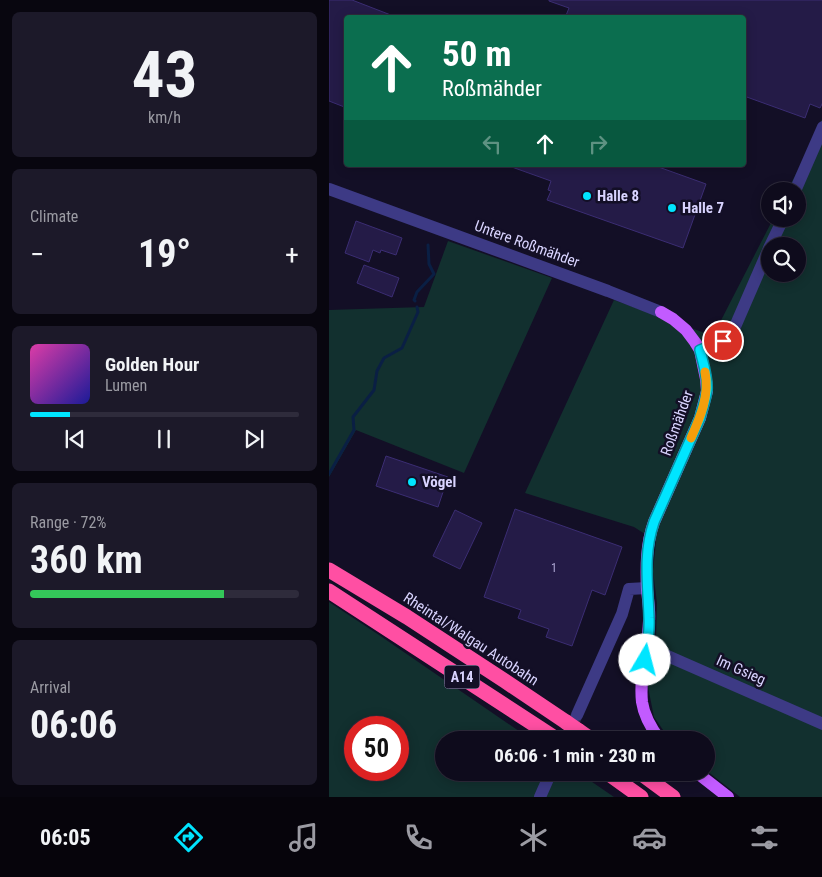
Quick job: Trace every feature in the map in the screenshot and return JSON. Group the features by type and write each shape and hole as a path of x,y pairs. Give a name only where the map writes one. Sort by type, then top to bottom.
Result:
{"highway":[{"name":"Rheintal/Walgau Autobahn","path":"329,570 407,617 497,676 571,719 579,731"},
{"name":"A14","path":"329,591 544,731"},
{"path":"619,781 641,797"},
{"path":"651,781 673,797"}],"main road":[{"name":"Untere Roßmähder","path":"661,312 686,330 700,350"},
{"name":"Roßmähder","path":"653,731 646,717 641,691 649,620 646,562 649,535 700,418 707,391 707,379 700,350"},
{"path":"708,781 728,797"}],"street":[{"path":"799,182 822,128"},
{"name":"Untere Roßmähder","path":"329,188 661,312"},
{"path":"700,350 723,341 734,328 761,266"},
{"path":"571,719 622,614 629,589 647,588"},
{"name":"Im Gsieg","path":"647,647 822,724"},
{"path":"539,797 547,781"}],"green space":[{"path":"822,119 822,797 740,797 715,777 715,731 664,731 654,717 648,687 656,637 657,603 653,571 656,541 634,527 525,493 614,300 713,336 761,242 761,282 806,282 806,237 764,237 769,227 806,227 806,182 792,182"},
{"path":"448,241 552,278 464,473 356,430 329,477 329,310 424,307"},
{"path":"329,602 519,731 435,731 435,781 591,781 614,797 329,797"}],"building":[{"path":"329,0 352,0 391,15 344,15 344,107 329,101"},
{"path":"823,0 823,102 820,108 810,104 805,118 746,97 746,15 566,15 569,8 549,1"},
{"path":"512,167 659,167 706,184 683,248 547,200 551,191 548,190 551,181"},
{"path":"356,221 402,238 396,255 381,250 380,253 373,250 369,262 345,253"},
{"path":"364,265 399,278 392,297 357,283"},
{"name":"Vögel","path":"386,456 448,477 438,507 376,486"},
{"path":"515,509 622,547 605,595 592,590 572,646 546,637 549,629 518,618 521,610 484,597"},
{"path":"455,510 482,523 460,569 433,556"}],"waterway":[{"path":"415,301 417,292 434,274 429,264 428,245"},
{"path":"329,474 354,430 353,417 374,390 377,371 384,358 402,348 418,312 417,307"}],"tunnel":[{"path":"569,731 576,717"}],"slow traffic":[{"path":"691,438 700,418 707,391 705,372"}],"place":[{"name":"Halle 8","path":"587,196"},
{"name":"Halle 7","path":"672,208"},
{"name":"Vögel","path":"412,482"}],"route":[{"path":"645,660 649,620 646,562 649,535 700,418 707,391 707,379 700,350 723,341"}]}
